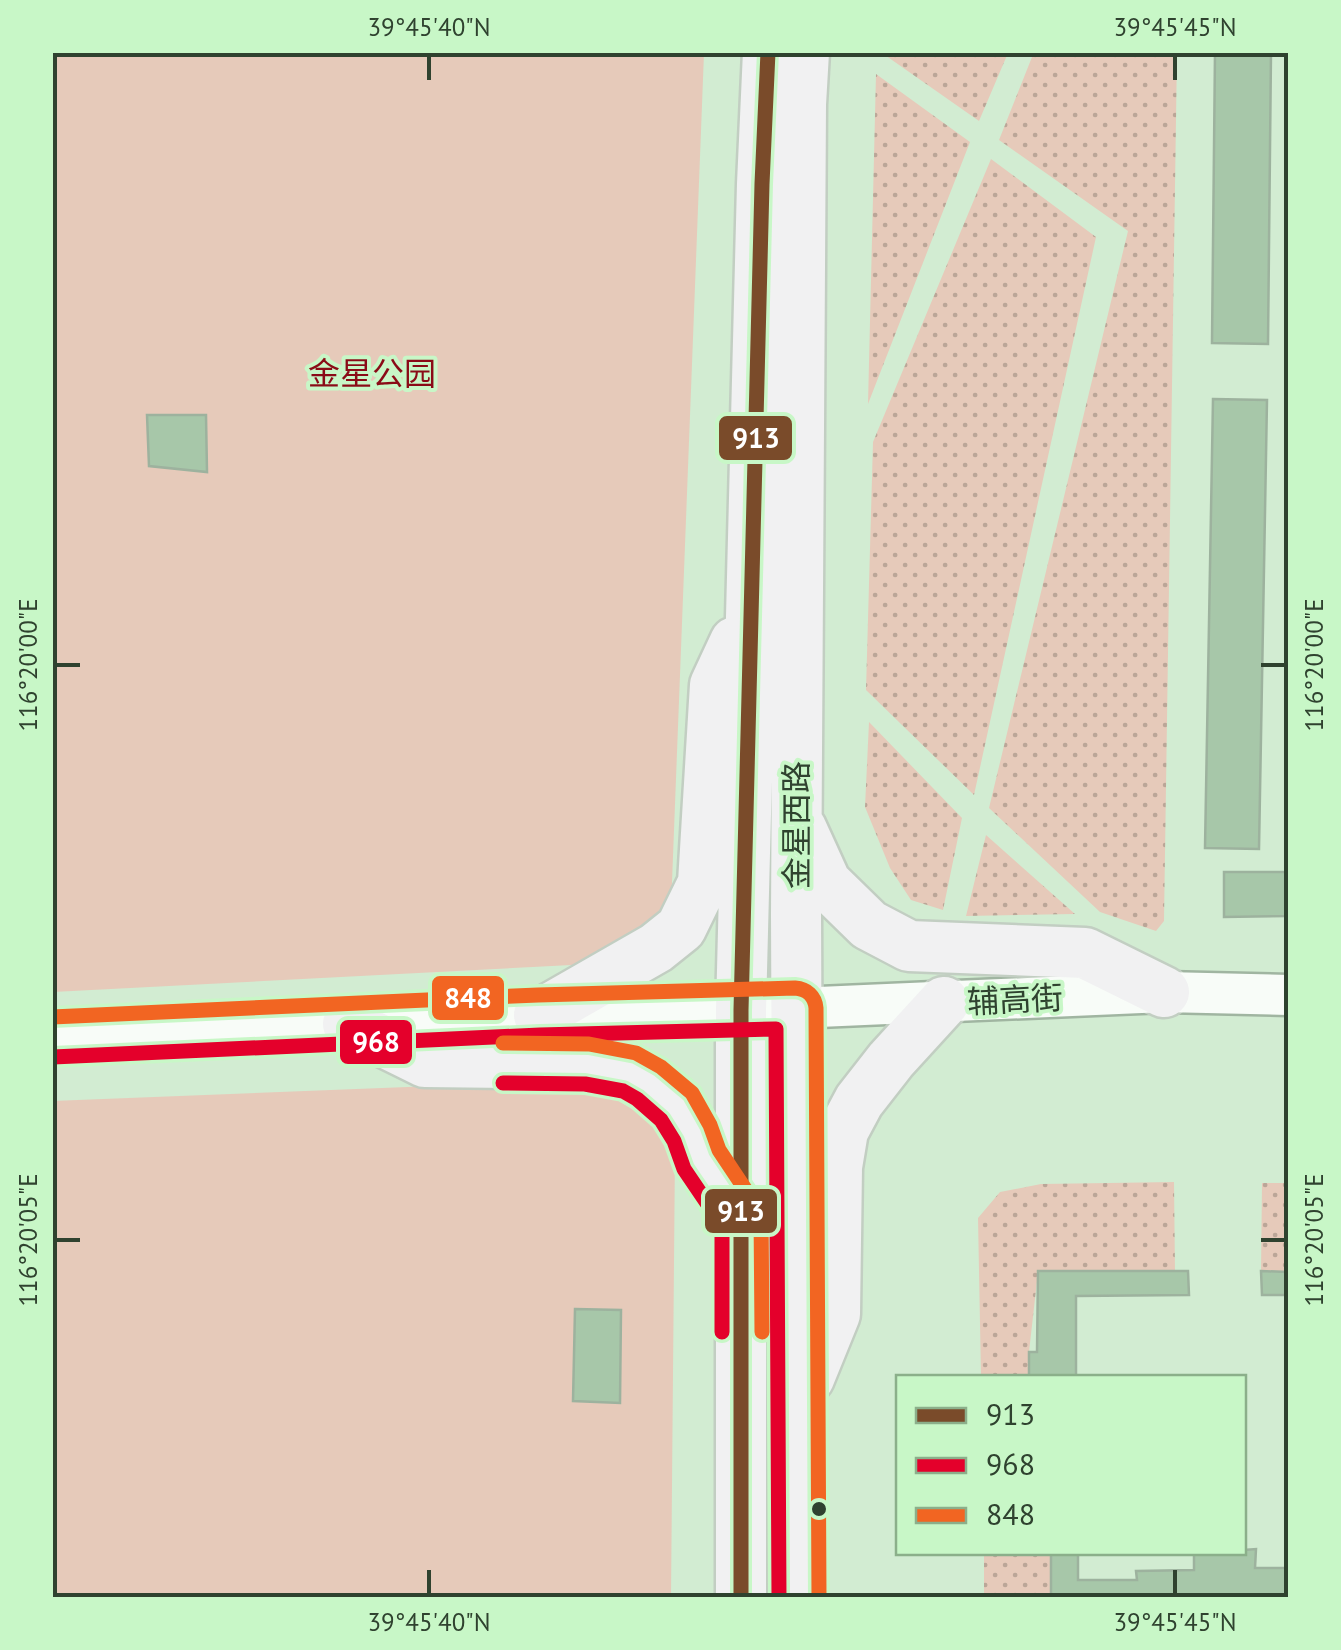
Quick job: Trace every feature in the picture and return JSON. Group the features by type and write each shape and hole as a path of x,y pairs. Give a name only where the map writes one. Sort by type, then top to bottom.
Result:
{"main road":[{"name":"金星西路","path":"742,1598 741,1010 768,52"},
{"name":"金星西路","path":"799,1598 796,818 804,52"},
{"path":"539,1015 656,948 681,928 703,883 715,684 752,606"},
{"path":"796,818 826,884 869,925 908,946 1084,954 1164,992"},
{"path":"799,1401 835,1314 837,1167 842,1132 859,1101 891,1060 944,1002"},
{"path":"348,1024 424,1062 586,1064 630,1072 649,1082 677,1106 701,1159 742,1219"}],"street":[{"name":"辅高街","path":"52,1036 1164,992 1288,994"}],"green space":[{"path":"1034,52 1177,53 1164,921 1156,931 1100,912 989,808 1128,231 999,140"},
{"name":"金星公园","path":"53,53 704,53 669,960 53,992"},
{"path":"882,53 1008,53 979,121"},
{"path":"876,74 970,142 868,404"},
{"path":"991,159 1096,237 974,795 866,690 873,442"},
{"path":"869,722 962,818 943,910 911,900 890,868 865,807"},
{"path":"986,835 1075,914 966,916"},
{"path":"561,1081 597,1088 647,1118 675,1150 671,1597 53,1597 52,1101"},
{"path":"1174,1182 1175,1272 1038,1272 1029,1375 981,1375 978,1218 1000,1192 1041,1184"},
{"path":"1262,1183 1288,1183 1288,1272 1261,1271"},
{"path":"984,1555 1051,1555 1051,1597 984,1597"}],"building":[{"path":"1215,52 1271,52 1268,344 1212,343"},
{"path":"1213,399 1267,400 1259,849 1205,848"},
{"path":"147,415 206,415 207,472 149,466"},
{"path":"1224,872 1288,872 1288,916 1224,917"},
{"path":"1038,1271 1188,1271 1189,1295 1076,1296 1076,1375 1029,1375 1029,1352 1037,1352"},
{"path":"1261,1271 1288,1272 1288,1295 1262,1295"},
{"path":"575,1309 621,1310 620,1403 573,1401"},
{"path":"1256,1549 1255,1568 1288,1568 1288,1598 1051,1598 1051,1555 1078,1555 1078,1580 1137,1580 1136,1571 1194,1570 1194,1555 1246,1555 1246,1550"}],"transit line":[{"name":"913","path":"741,1598 741,1010 768,52"},
{"name":"848","path":"52,1017 538,995 795,988 807,992 816,1008 819,1598"},
{"name":"968","path":"53,1057 540,1035 776,1029 779,1598"},
{"name":"848","path":"503,1043 589,1044 636,1053 661,1067 692,1093 719,1150 761,1213 762,1332"},
{"name":"968","path":"503,1083 585,1084 623,1091 661,1120 684,1169 722,1225 722,1332"}]}
